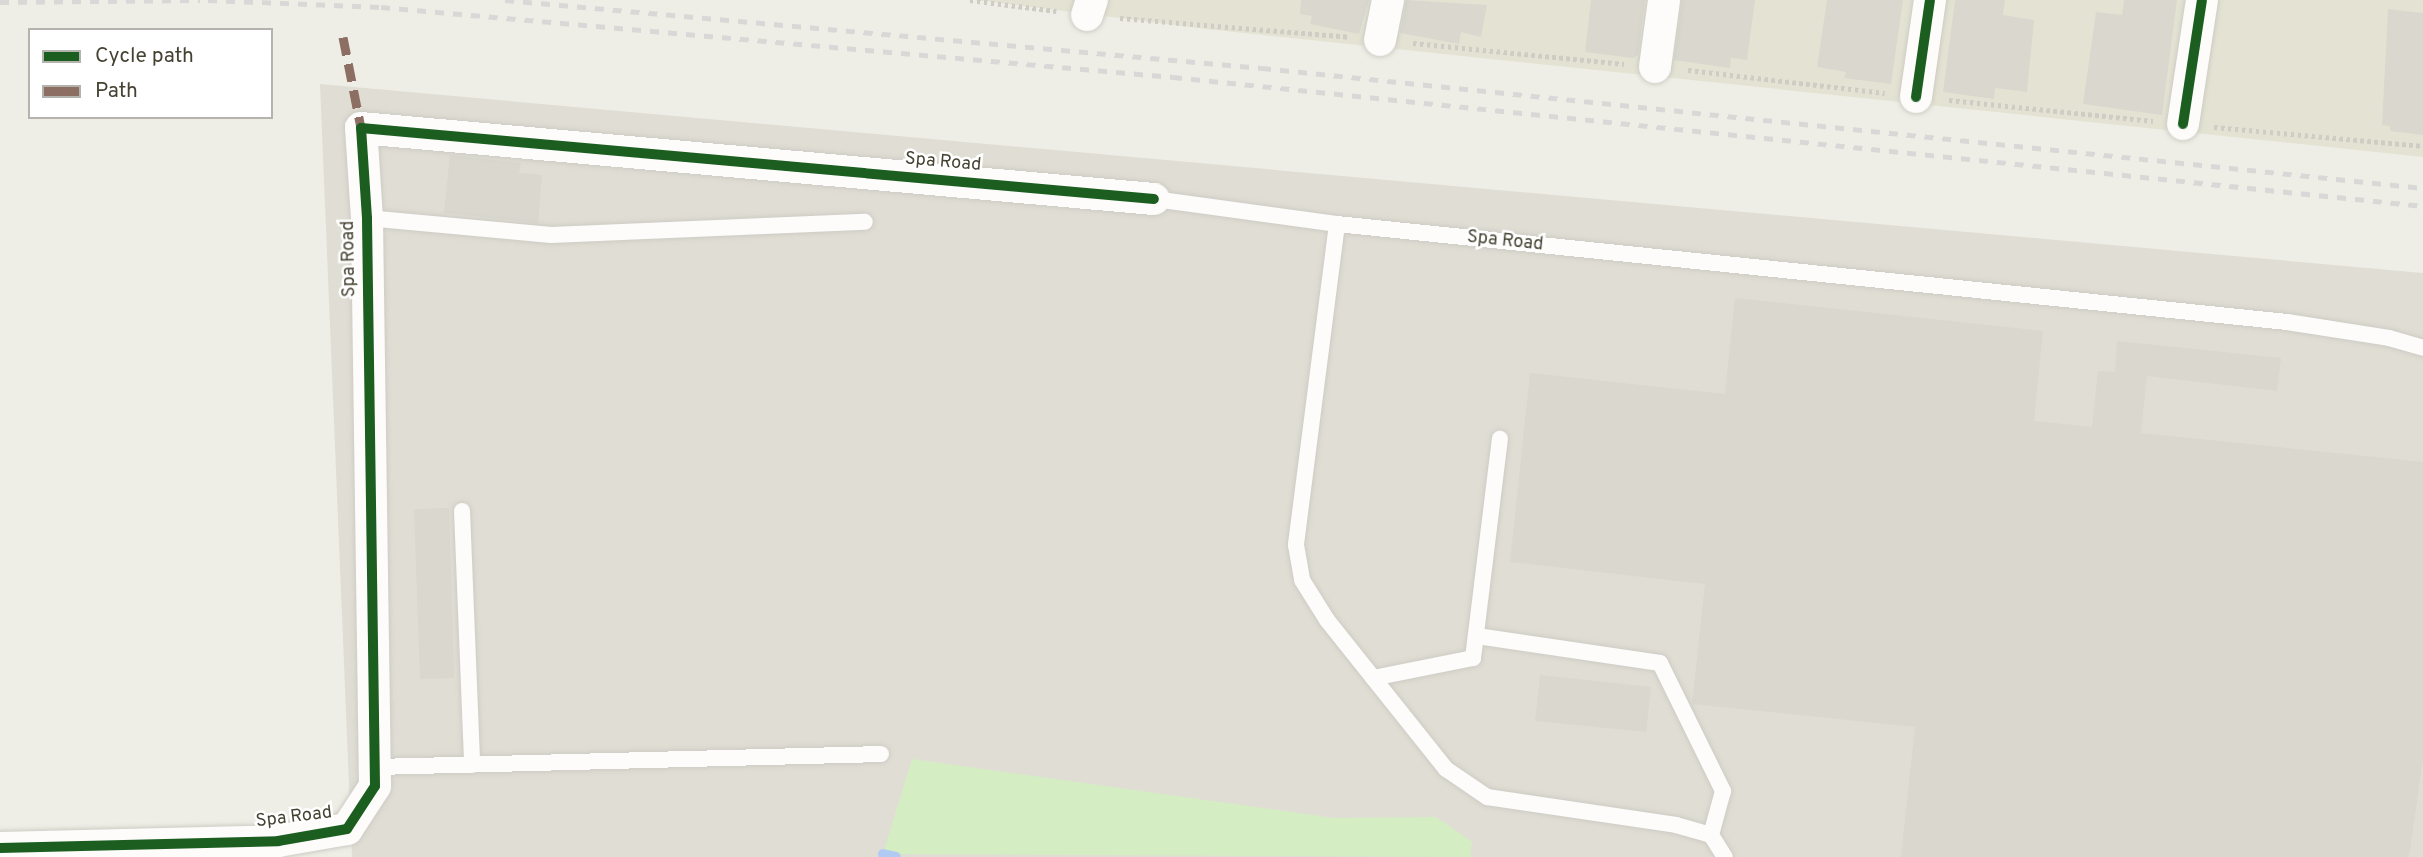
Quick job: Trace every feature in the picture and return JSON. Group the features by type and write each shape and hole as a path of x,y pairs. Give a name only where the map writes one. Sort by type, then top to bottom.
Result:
{"street":[{"path":"1380,40 1388,0"},
{"path":"1654,66 1664,0"},
{"path":"1916,97 1930,0"},
{"path":"2183,124 2202,0"},
{"name":"Spa Road","path":"0,848 278,841 347,829 375,786 367,218 361,128 1154,199"}],"lane":[{"name":"Spa Road","path":"1154,199 1337,224 2287,322 2389,338 2423,348"},
{"path":"367,218 551,235 865,222"},
{"path":"1337,224 1296,545 1302,580 1373,678 1446,769 1487,797 1676,824 1711,835 1725,857"},
{"path":"1373,678 1473,658 1500,439"},
{"path":"462,511 472,765"},
{"path":"1477,636 1660,663 1723,791 1711,835"},
{"path":"376,767 881,754"}],"path":[{"path":"970,0 1089,8 1380,40 1654,66 1916,97 2423,146"}],"shaded area":[{"path":"976,0 2423,0 2423,157 1206,29"},
{"path":"320,84 2423,273 2423,857 352,857"}],"green space":[{"path":"912,759 1334,818 1436,817 1472,842 1470,857 883,854"}],"building":[{"path":"1301,0 1369,0 1359,34 1310,24 1312,16 1300,14"},
{"path":"1406,0 1487,5 1481,37 1461,32 1459,44 1400,33"},
{"path":"1591,0 1645,0 1638,55 1633,58 1585,52"},
{"path":"1682,0 1755,0 1747,60 1731,58 1730,68 1674,60"},
{"path":"1827,0 1903,0 1891,84 1844,78 1846,72 1817,67"},
{"path":"1955,0 2005,0 2003,15 2034,20 2027,92 1995,88 1994,99 1943,92"},
{"path":"2124,0 2177,0 2162,115 2083,104 2096,12 2122,15"},
{"path":"2388,9 2423,13 2423,135 2390,131 2390,126 2382,125"},
{"path":"450,155 521,163 519,173 542,175 538,223 444,213"},
{"path":"1735,298 2043,331 2034,421 2092,427 2098,371 2115,372 2117,341 2281,358 2277,391 2147,376 2141,433 2423,462 2423,758 2409,857 1901,857 1915,727 1692,704 1705,584 1510,562 1530,373 1725,394"},
{"path":"449,508 454,678 420,679 414,509"},
{"path":"1540,675 1651,687 1646,732 1535,721"}],"waterway":[{"path":"883,854 896,857"}],"railway":[{"path":"0,2 200,0"},
{"path":"208,0 381,7 1173,77 2423,206"},
{"path":"505,0 1262,68 2423,188"}],"marked path":[{"path":"343,37 361,128"}],"cycle path":[{"path":"1916,97 1930,0"},
{"path":"2183,124 2202,0"},
{"path":"0,848 278,841 347,829 375,786 367,218 361,128 1154,199"}]}
